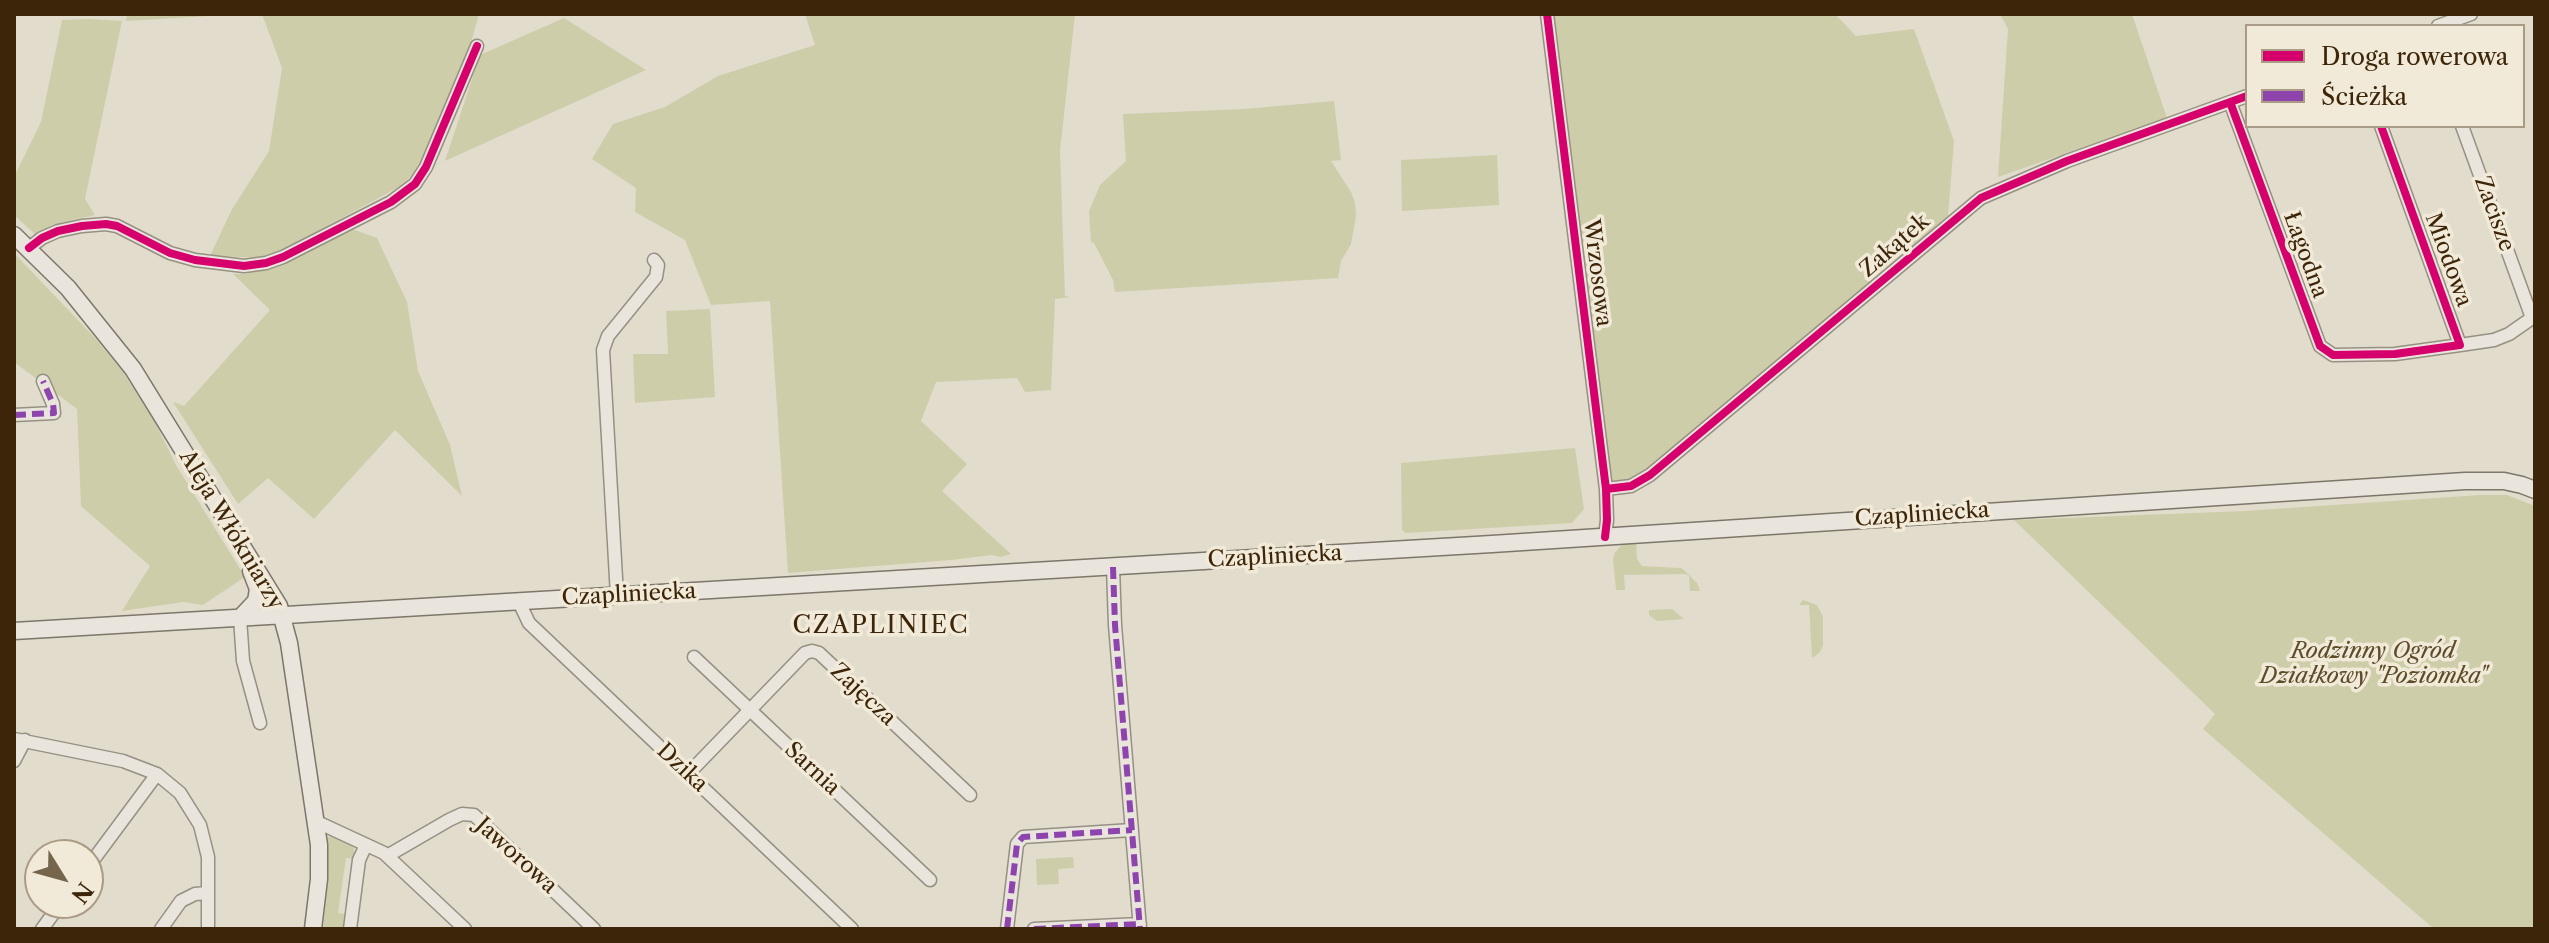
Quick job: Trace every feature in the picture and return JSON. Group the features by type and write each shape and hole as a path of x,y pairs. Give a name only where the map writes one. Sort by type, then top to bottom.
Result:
{"main road":[{"name":"Aleja Włókniarzy","path":"14,235 91,313 133,369 283,615 319,845 319,879 313,929"},
{"name":"Czapliniecka","path":"14,631 1605,537 2465,481 2531,484"},
{"path":"240,618 255,604 258,589 241,544"}],"street":[{"name":"Wrzosowa","path":"1547,14 1606,489 1605,537"},
{"path":"2444,24 2471,14"},
{"path":"29,248 58,231 106,224 117,226 170,253 195,260 244,266 283,257 398,199 415,184 426,167 477,46"},
{"name":"Zakątek","path":"1606,489 1631,486 1650,475 1981,198 2056,165 2245,97"},
{"name":"Łagodna","path":"2230,102 2320,346 2333,355 2395,354 2460,345"},
{"name":"Miodowa","path":"2382,128 2460,345"},
{"name":"Zacisze","path":"2460,345 2494,340 2534,317 2463,128"},
{"path":"617,596 603,350 608,336 656,277 658,265 654,260"},
{"path":"14,415 54,413 43,381"},
{"path":"1034,929 1140,926 1113,567"},
{"name":"Dzika","path":"519,602 529,623 852,929"},
{"path":"240,618 243,661 260,723"},
{"name":"Zajęcza","path":"688,774 805,653 812,651 819,653 970,795"},
{"name":"Sarnia","path":"694,657 930,880"},
{"path":"14,761 20,740 102,755 157,774 180,793 200,825 208,857 208,929"},
{"path":"104,845 157,774"},
{"name":"Jaworowa","path":"387,856 449,820 462,814 474,815 594,929"},
{"path":"315,821 387,856 465,929"},
{"path":"1007,929 1017,844 1023,837 1132,830"},
{"path":"350,929 359,860 366,845"},
{"path":"161,929 181,901 195,894 208,893"}],"green space":[{"path":"127,14 242,14 126,21"},
{"path":"262,14 479,14 471,43 418,170 399,187 268,258 210,256 231,211 269,151 282,68"},
{"path":"805,14 1075,14 1060,151 1065,296 1070,297 1055,299 1051,390 1025,392 1017,378 936,382 921,421 967,464 942,491 1011,554 788,573 770,301 711,305 685,240 635,212 636,188 592,159 613,124 665,107 718,76 815,45"},
{"path":"1553,14 1835,14 1856,36 1914,29 1954,141 1948,216 1650,470 1629,480 1609,481"},
{"path":"2000,14 2132,14 2167,118 1998,177 2008,29"},
{"path":"564,18 646,70 445,161 480,55"},
{"path":"62,20 122,21 85,199 95,215 52,225 36,235 14,215 14,177 41,122"},
{"path":"1334,101 1341,160 1331,161 1351,192 1356,216 1351,244 1341,261 1338,278 1115,292 1113,280 1091,242 1089,211 1100,185 1126,161 1123,114 1244,109"},
{"path":"1497,155 1499,205 1402,211 1401,160"},
{"path":"352,229 377,238 407,302 418,371 450,445 462,496 395,430 314,519 268,478 238,504 173,402 184,406 270,310 233,274 246,274"},
{"path":"14,253 123,372 245,577 203,605 183,602 122,611 150,566 81,506 77,409 14,362"},
{"path":"710,309 715,397 635,403 633,354 668,354 666,311"},
{"path":"1575,448 1584,509 1572,523 1406,533 1402,530 1401,463"},
{"name":"Rodzinny Ogród Działkowy \"Poziomka\"","path":"2507,495 2535,506 2535,929 2434,929 2203,729 2215,714 2014,520 2245,511"},
{"path":"1636,543 1637,559 1642,566 1681,568 1697,583 1700,591 1690,591 1689,576 1686,574 1624,575 1625,590 1616,590 1615,553 1622,544"},
{"path":"1803,600 1817,605 1823,617 1823,646 1812,658 1809,605 1799,605"},
{"path":"1672,609 1684,619 1657,621 1649,615 1649,610"},
{"path":"330,835 354,848 354,859 346,858 338,913 346,914 344,929 323,929 328,882 327,840"},
{"path":"1073,857 1074,868 1058,869 1059,884 1037,885 1036,859"}],"marked path":[{"path":"14,415 54,413 43,381"},
{"path":"1113,567 1140,929"},
{"path":"1007,929 1017,844 1023,837 1132,830"},
{"path":"1034,929 1140,924"}],"cycle path":[{"path":"1547,14 1606,489 1605,537"},
{"path":"29,248 58,231 106,224 117,226 170,253 195,260 244,266 283,257 391,202 415,184 426,167 477,46"},
{"path":"1606,489 1631,486 1650,475 1981,198 2067,161 2245,97"},
{"path":"2230,102 2320,346 2333,355 2395,354 2460,345 2382,128"}],"district":[{"name":"CZAPLINIEC","path":"881,626"}]}
